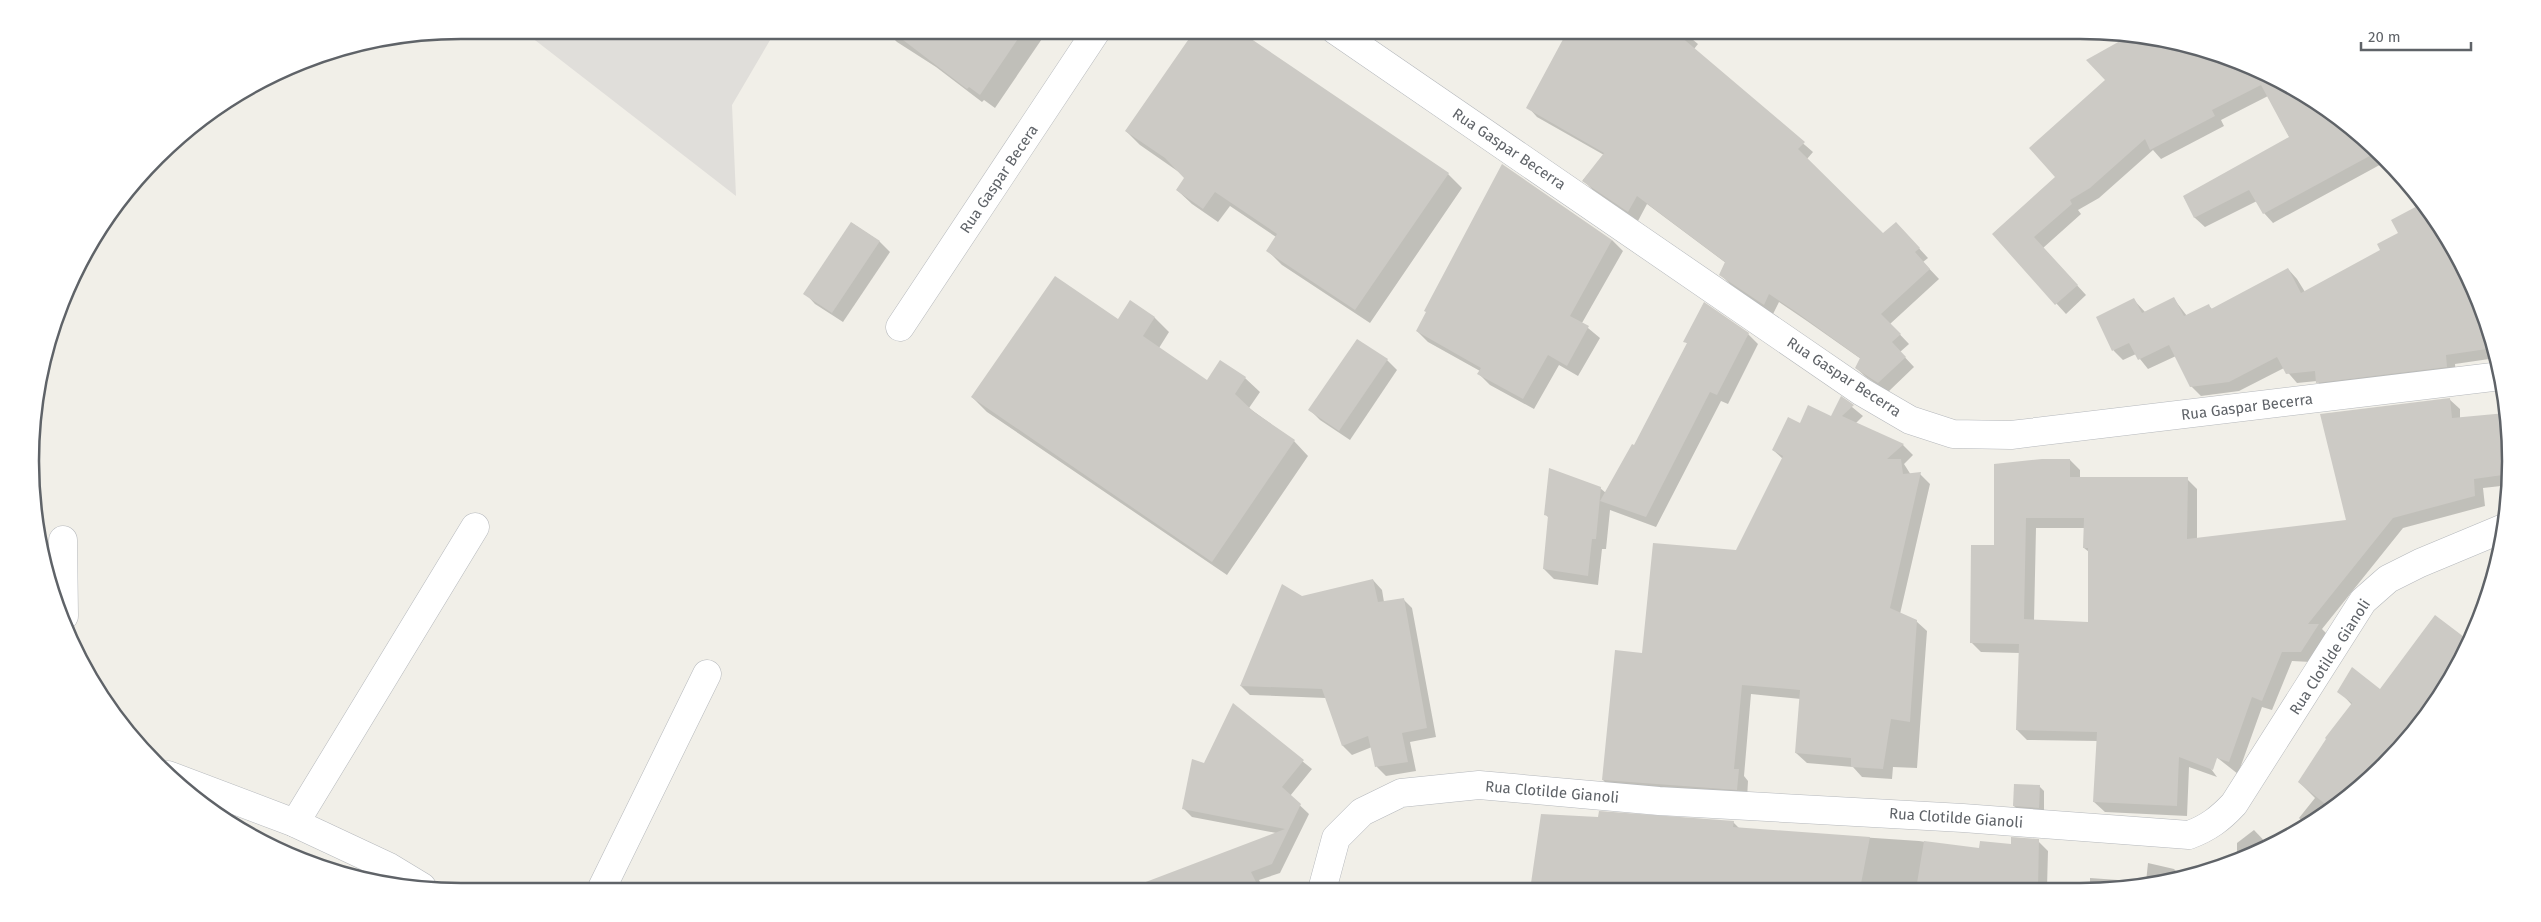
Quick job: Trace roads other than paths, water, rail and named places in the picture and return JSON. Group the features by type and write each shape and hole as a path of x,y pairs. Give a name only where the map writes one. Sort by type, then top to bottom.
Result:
{"street":[{"name":"Rua Gaspar Becera","path":"900,327 1091,39"},
{"name":"Rua Gaspar Becerra","path":"1348,39 1862,392 1910,420 1953,434 2011,435 2494,377"},
{"path":"295,823 475,526"},
{"name":"Rua Clotilde Gianoli","path":"1324,883 1336,838 1362,812 1400,794 1479,785 1659,801 1963,818 2189,835 2207,828 2221,818 2234,804 2363,601 2388,579 2420,563 2496,531"},
{"path":"63,540 64,604"},
{"path":"604,883 708,674"},
{"path":"189,783 295,823 389,867 411,880"}]}
